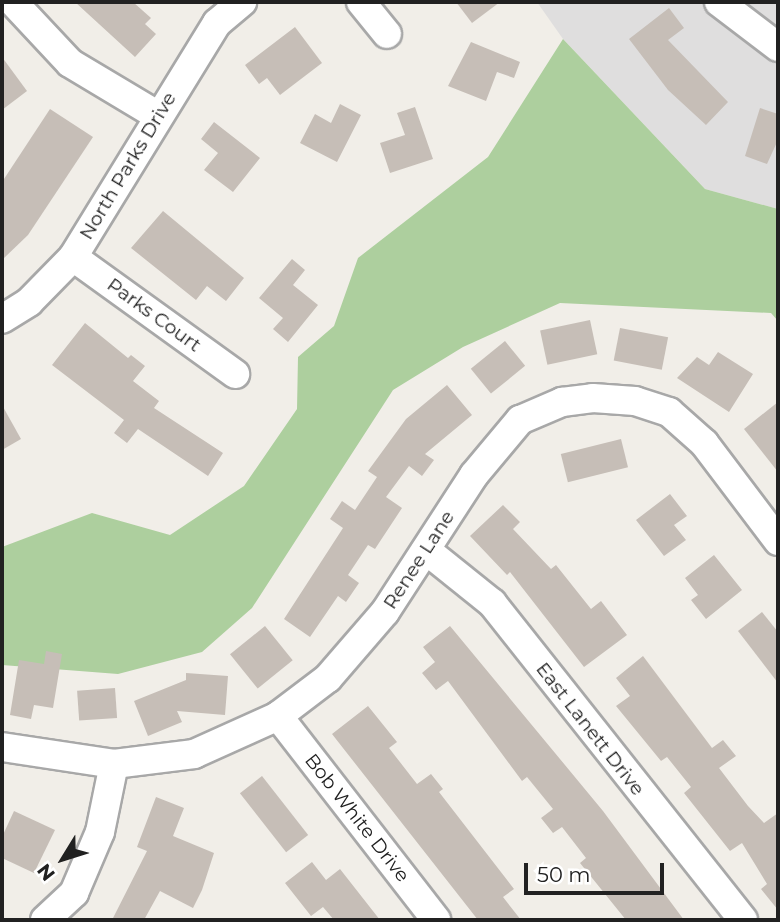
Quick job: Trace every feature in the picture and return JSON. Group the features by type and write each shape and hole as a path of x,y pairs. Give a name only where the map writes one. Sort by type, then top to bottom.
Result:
{"street":[{"path":"13,2 70,63 157,115"},
{"name":"North Parks Drive","path":"2,319 29,302 74,257 157,115 217,23 242,2"},
{"path":"361,2 387,34"},
{"path":"719,2 767,43 778,47"},
{"name":"Parks Court","path":"74,257 236,374"},
{"name":"Renee Lane","path":"2,747 114,764 194,754 278,716 328,678 385,612 474,475 520,420 562,402 593,398 635,401 669,412 704,443 778,541"},
{"name":"East Lanett Drive","path":"426,550 492,603 743,920"},
{"name":"Bob White Drive","path":"278,716 436,920"},
{"path":"45,920 74,892 100,831 114,764"}],"shaded area":[{"path":"537,2 778,2 778,209 705,189 563,39"}],"green space":[{"path":"563,39 705,189 778,209 778,321 771,313 560,303 463,347 393,390 252,608 202,652 118,674 2,665 2,547 92,513 170,535 244,486 297,409 298,357 334,326 358,258 488,157"}],"building":[{"path":"75,2 133,2 151,18 145,24 156,34 135,57"},
{"path":"456,2 500,2 472,23"},
{"path":"669,8 684,28 668,40 728,102 706,125 668,90 629,39"},
{"path":"295,27 322,63 280,95 267,78 259,84 245,65"},
{"path":"471,42 520,62 514,78 497,72 486,101 448,86"},
{"path":"2,57 27,91 2,110"},
{"path":"340,104 361,115 337,162 300,143 315,114 331,123"},
{"path":"415,107 433,159 390,173 380,143 405,135 397,113"},
{"path":"760,108 778,114 778,140 767,164 745,156"},
{"path":"50,109 93,137 28,235 2,260 2,182"},
{"path":"214,122 260,158 233,192 204,170 218,153 201,139"},
{"path":"163,211 244,278 226,301 207,286 196,300 131,248"},
{"path":"292,259 305,270 293,285 318,305 288,342 273,329 283,318 259,298"},
{"path":"590,320 597,354 547,365 540,331"},
{"path":"85,323 128,358 131,355 145,366 133,381 159,401 154,408 223,453 208,476 138,429 127,443 114,433 124,420 52,365"},
{"path":"620,328 668,337 662,370 614,360"},
{"path":"505,341 525,366 491,394 471,369"},
{"path":"718,352 753,374 729,412 677,378 697,357 709,365"},
{"path":"447,385 472,415 425,454 434,460 422,476 409,466 386,497 402,508 375,549 368,545 348,575 359,583 346,602 338,596 310,637 284,619 343,528 330,519 342,501 355,510 377,477 368,471 406,419"},
{"path":"778,402 778,472 744,429"},
{"path":"2,405 21,439 2,450"},
{"path":"621,439 628,467 568,482 561,454"},
{"path":"670,494 687,516 674,525 686,540 664,556 636,520"},
{"path":"503,505 520,522 513,529 551,569 556,565 591,609 601,601 627,635 584,667 510,572 507,575 470,536"},
{"path":"714,555 742,590 706,619 691,600 698,595 685,578"},
{"path":"762,612 778,632 778,683 738,631"},
{"path":"265,626 293,660 258,689 230,654"},
{"path":"450,626 603,811 684,920 626,920 580,863 586,858 562,827 553,833 541,818 553,809 527,777 522,781 448,681 436,690 422,673 435,662 423,647"},
{"path":"46,651 62,654 53,708 34,705 31,719 10,715 19,660 44,664"},
{"path":"643,656 712,748 723,740 736,756 719,768 748,806 764,823 778,813 778,910 761,889 767,884 742,843 730,851 684,793 691,787 667,757 661,761 616,706 630,696 616,678"},
{"path":"186,673 228,676 225,715 177,711 182,722 148,736 134,701 186,680"},
{"path":"115,688 117,718 79,721 77,691"},
{"path":"368,706 397,742 389,748 417,784 431,774 443,789 439,792 514,889 503,897 521,920 478,920 332,734"},
{"path":"262,776 308,835 286,852 240,793"},
{"path":"156,797 184,808 173,836 214,853 202,890 193,908 160,891 144,920 112,920 147,851 137,847"},
{"path":"14,811 55,830 34,873 2,858 2,837"},
{"path":"312,862 326,880 340,869 380,920 334,920 323,907 311,916 285,883"}]}
